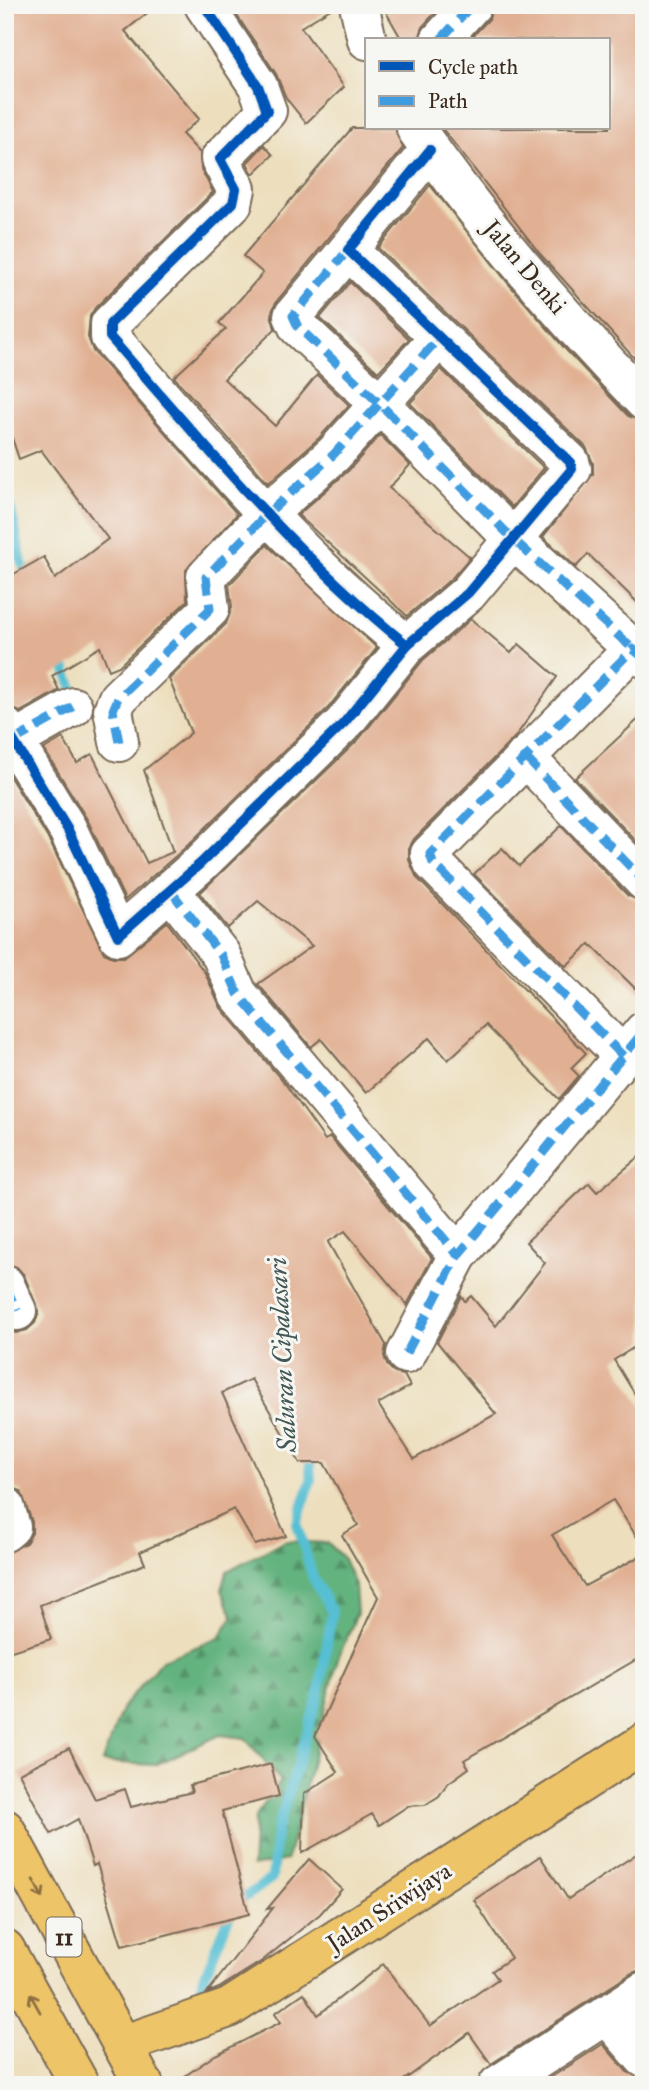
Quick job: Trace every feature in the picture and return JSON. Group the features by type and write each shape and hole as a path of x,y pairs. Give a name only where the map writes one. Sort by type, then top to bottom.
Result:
{"main road":[{"name":"Jalan Sriwijaya","path":"122,2045 229,2008 644,1743"},
{"name":"11","path":"5,1829 144,2085"},
{"name":"11","path":"5,1948 80,2085"}],"street":[{"path":"204,5 258,86 267,111 220,159 236,189 233,203 110,324 108,331 118,346 268,513 374,619 407,645"},
{"path":"359,5 367,38"},
{"path":"442,38 472,5"},
{"path":"406,1353 458,1255 634,1044 433,863 430,854 525,757 639,653 514,540 380,404 332,362 298,327 293,316 348,250 422,139"},
{"name":"Jalan Denki","path":"422,139 597,353 644,401"},
{"path":"73,707 13,741 68,830 118,936 170,890 344,723 407,645 468,593 573,466 348,250"},
{"path":"118,742 113,710 118,698 210,608 206,577 268,513 334,454 439,338"},
{"path":"525,757 644,881"},
{"path":"170,890 221,955 238,994 458,1255"},
{"path":"5,1506 11,1527 5,1532"},
{"path":"498,2085 644,1991"},
{"path":"607,2015 644,2057"}],"green space":[{"path":"285,1541 328,1543 344,1559 355,1585 357,1614 338,1658 287,1860 252,1867 255,1817 281,1781 245,1738 220,1735 155,1765 102,1762 123,1707 162,1660 219,1638 233,1617 222,1590 227,1571"}],"building":[{"path":"5,5 157,5 125,31 199,119 182,134 200,153 201,169 213,192 95,308 90,316 88,337 93,351 237,514 186,570 187,601 119,666 109,670 100,647 52,676 59,690 20,712 5,705 5,579 44,557 55,579 108,539 41,450 19,459 5,417"},
{"path":"230,5 337,5 301,27 344,87 306,123 286,98 276,74"},
{"path":"382,5 442,5 423,26 420,38 401,38"},
{"path":"493,5 644,5 644,369 541,255 444,130 610,130 610,38 471,38 489,19"},
{"path":"352,128 396,130 403,148 276,302 271,314 275,329 224,379 275,426 317,375 349,405 319,438 268,483 174,377 226,329 219,323 263,273 243,256"},
{"path":"264,145 273,155 253,174 247,163"},
{"path":"430,185 508,283 567,351 628,416 644,422 644,609 588,554 576,567 543,537 593,474 593,463 586,447 378,248"},
{"path":"350,282 409,339 378,372 320,318"},
{"path":"441,369 544,468 512,507 410,403"},
{"path":"380,435 410,465 389,488 470,557 452,578 407,616 298,515 349,470"},
{"path":"267,545 377,648 328,708 186,847 125,900 88,821 44,749 63,738 77,763 92,754 147,863 173,852 144,770 191,733 169,679 226,624 232,607 229,585"},
{"path":"471,619 511,653 519,644 557,677 516,736 414,839 409,848 409,860 417,878 586,1053 571,1068 579,1076 559,1099 486,1025 448,1060 429,1038 366,1093 321,1039 311,1047 258,984 312,946 258,901 228,928 200,893 359,739 423,660"},
{"path":"644,714 644,849 575,778"},
{"path":"5,769 49,840 104,953 113,957 124,957 167,922 205,973 221,1008 286,1085 325,1140 330,1137 432,1258 407,1305 345,1231 328,1242 386,1345 384,1356 387,1365 395,1373 404,1375 410,1386 378,1404 414,1459 496,1414 437,1342 461,1296 465,1301 471,1296 496,1326 545,1263 526,1242 589,1183 597,1192 644,1153 644,1341 614,1360 644,1409 644,1548 613,1500 552,1535 585,1586 644,1554 644,1655 464,1760 469,1768 447,1784 439,1796 425,1805 408,1806 379,1825 372,1814 302,1853 304,1794 338,1772 315,1736 378,1597 342,1535 358,1525 324,1463 300,1463 251,1379 222,1393 286,1536 255,1545 234,1509 140,1552 145,1564 40,1605 51,1639 5,1653 5,1553 26,1543 32,1533 32,1522 21,1491 5,1485 5,1329 16,1333 27,1330 35,1323 39,1312 24,1275 17,1267 5,1263"},
{"path":"561,826 628,896 644,902 644,997 590,944 566,966 474,874 502,848 519,866"},
{"path":"69,1748 95,1799 125,1789 131,1807 192,1792 190,1785 271,1764 279,1796 222,1811 249,1914 122,1946 97,1864 93,1866 78,1819 51,1834 19,1773"},
{"path":"644,1849 644,1969 632,1973 491,2064 469,2033 397,2085 172,2085 215,2055 281,2022 275,2013 304,1993 318,2015 383,1964 430,2026 498,1979 492,1971 511,1958 474,1900 540,1856 568,1899"},
{"path":"309,1859 342,1889 320,1914 262,1961 207,1993 273,1908 267,1909"},
{"path":"603,2044 627,2072 644,2079 644,2085 539,2085"}],"waterway":[{"name":"Saluran Cipalasari","path":"5,481 22,563 29,580"},
{"name":"Saluran Cipalasari","path":"61,656 77,700"},
{"name":"Saluran Cipalasari","path":"201,1985 234,1905 272,1878 276,1833 319,1694 332,1612 313,1578 297,1523 311,1481 309,1449"}],"marked path":[{"path":"442,38 472,5"},
{"path":"348,250 293,316 298,327 380,404 514,540 633,649"},
{"path":"119,742 113,710 118,698 210,609 206,577 268,513 334,454 439,338"},
{"path":"623,1056 433,863 430,854 633,649 644,658"},
{"path":"13,741 73,707"},
{"path":"525,757 644,881"},
{"path":"170,890 221,955 238,994 458,1255"},
{"path":"406,1354 458,1255 644,1031"},
{"path":"5,1285 17,1311"},
{"path":"5,1506 11,1527 5,1532"}],"cycle path":[{"path":"204,5 258,86 267,111 220,159 236,189 233,203 110,324 110,337 289,537 366,611 407,645"},
{"path":"5,727 68,830 118,936 201,863 344,723 407,645 468,593 572,469 570,462 348,250 430,150"}]}
